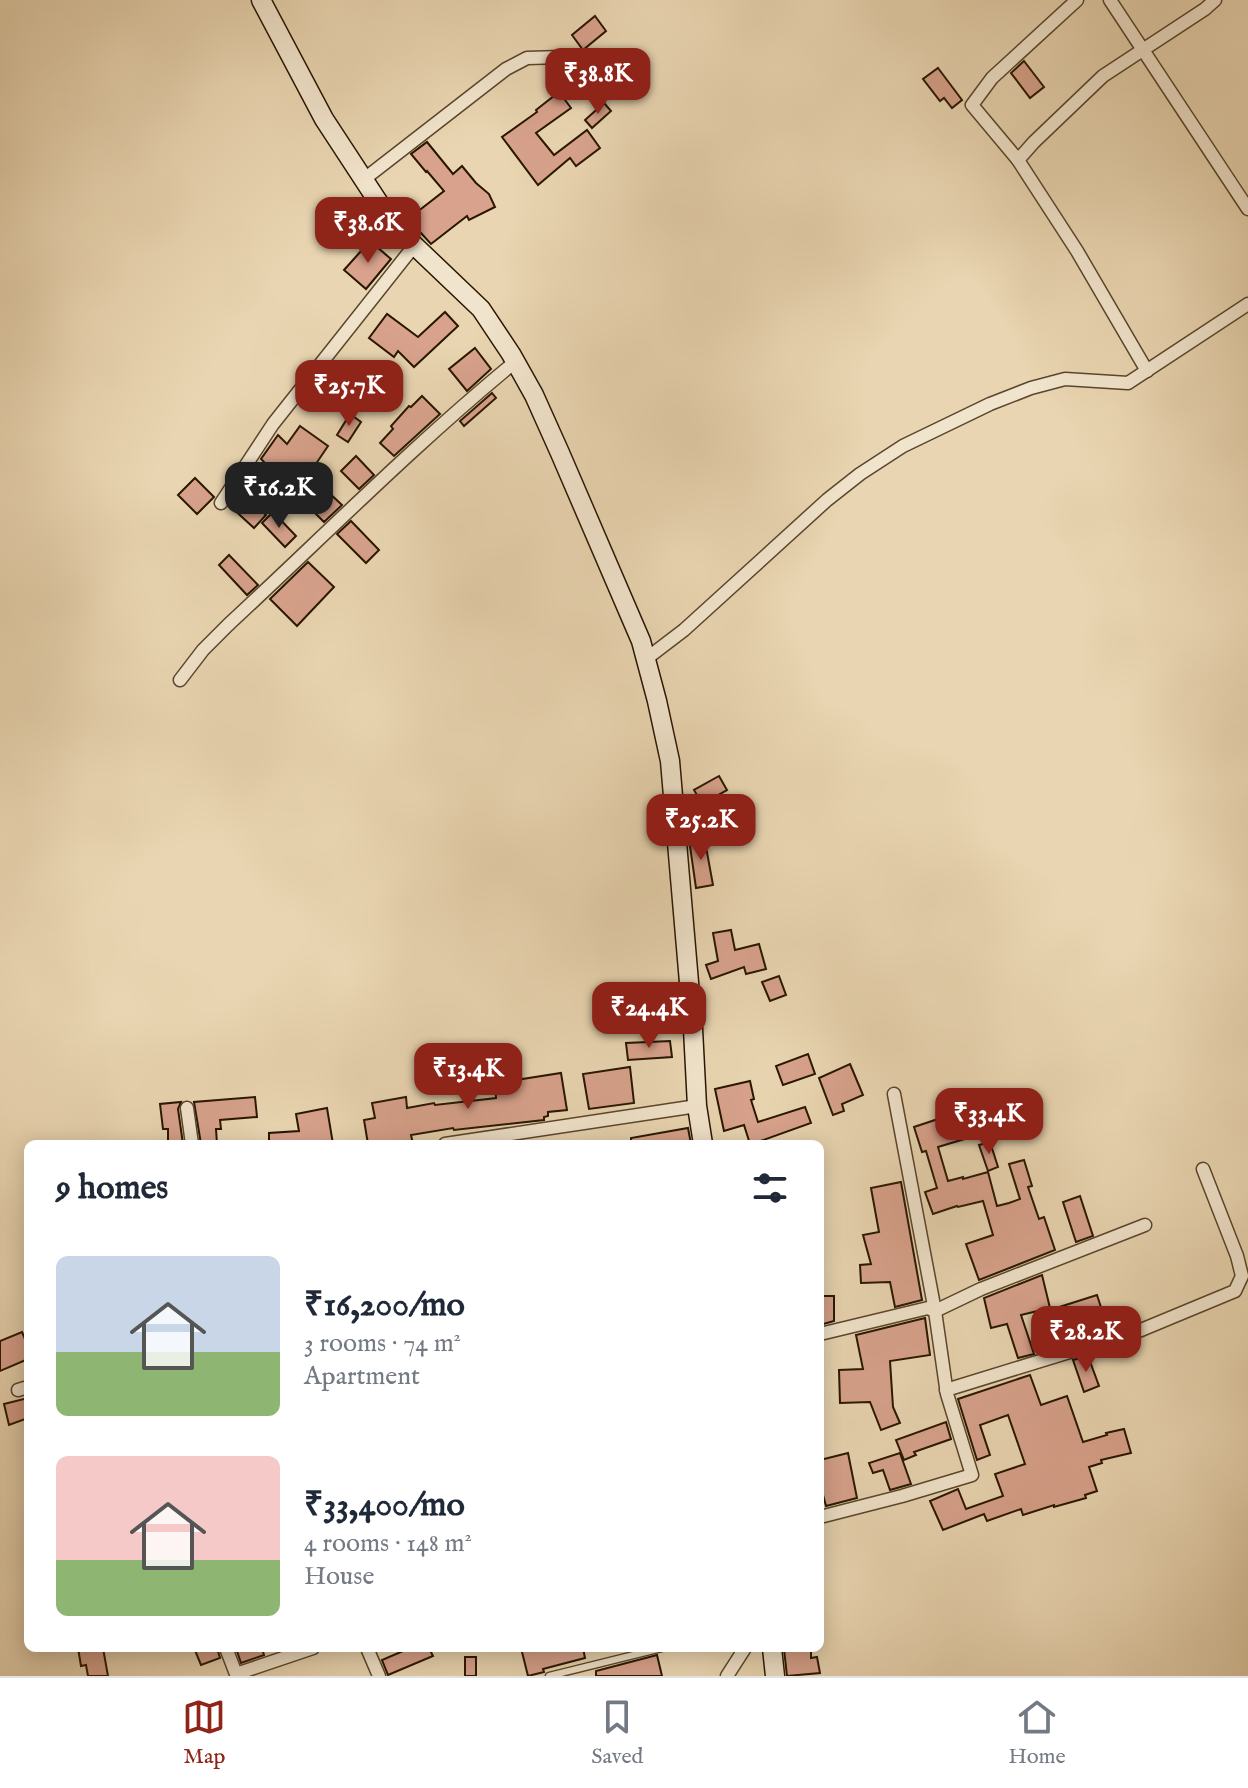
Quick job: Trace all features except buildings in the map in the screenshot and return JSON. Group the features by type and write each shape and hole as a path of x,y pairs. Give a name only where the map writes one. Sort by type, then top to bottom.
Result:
{"main road":[{"path":"261,0 324,119 394,226 481,309 515,362 534,395 641,641 670,761 697,1106 702,1140"},
{"path":"772,1652 775,1676"}],"street":[{"path":"1077,0 992,78 972,105 1018,160 1077,251 1147,371"},
{"path":"1110,0 1248,209"},
{"path":"1018,160 1103,76 1215,0"},
{"path":"363,180 506,69 527,58 562,57 586,70"},
{"path":"221,503 273,424 414,246"},
{"path":"646,659 684,630 827,500 903,446 1031,388 1065,379 1128,383 1248,304"},
{"path":"180,680 228,625 428,437 515,362"},
{"path":"824,1516 972,1475 946,1390 935,1311 894,1094"},
{"path":"472,1140 697,1106"},
{"path":"187,1108 191,1140"},
{"path":"946,1390 1141,1330 1235,1291 1242,1276 1240,1266 1203,1169"},
{"path":"824,1333 928,1308 935,1311 981,1289 1145,1225"},
{"path":"227,1652 236,1675 302,1652"},
{"path":"369,1652 379,1676"},
{"path":"727,1676 742,1652"}],"lane":[{"path":"549,1676 646,1652"}]}
